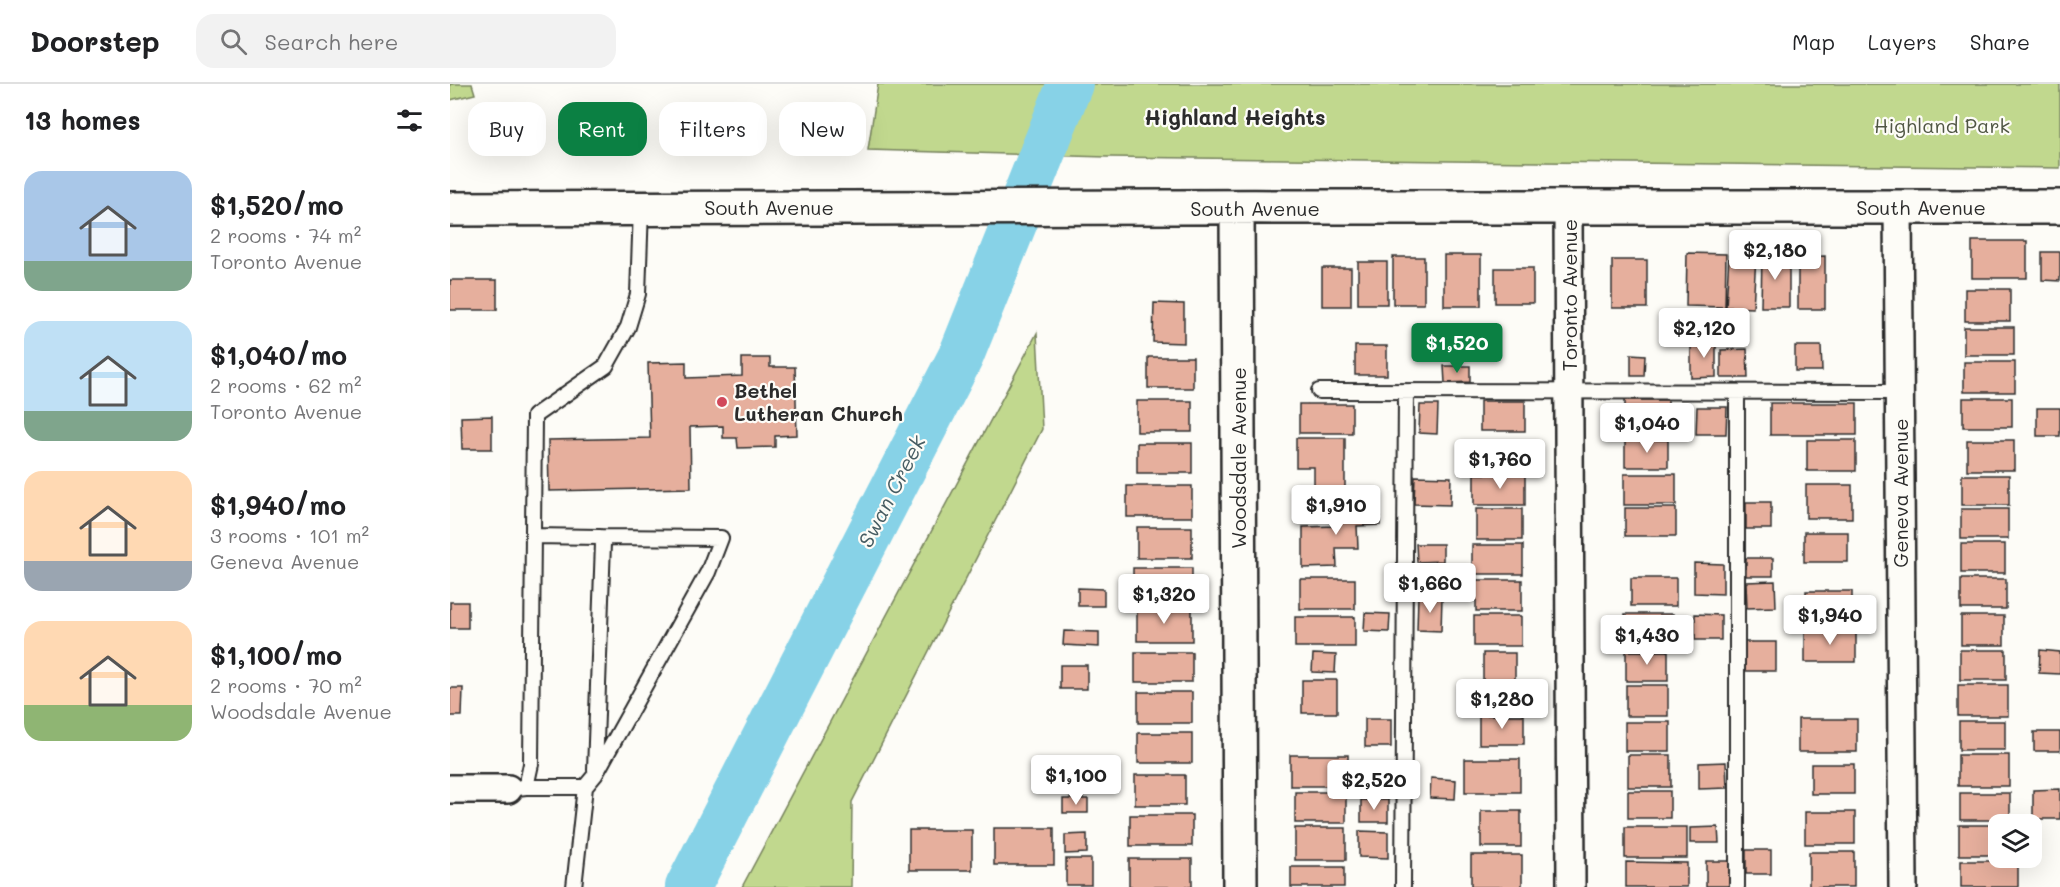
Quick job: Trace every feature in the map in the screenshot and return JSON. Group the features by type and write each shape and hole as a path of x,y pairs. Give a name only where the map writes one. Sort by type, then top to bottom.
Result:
{"street":[{"name":"South Avenue","path":"450,209 946,206 2060,207"},
{"name":"Geneva Avenue","path":"1898,207 1903,887"},
{"name":"Woodsdale Avenue","path":"1237,208 1240,887"},
{"name":"Toronto Avenue","path":"1568,208 1571,887"},
{"path":"450,789 517,788"}],"lane":[{"path":"517,788 531,764 534,416 606,366 628,327 638,294 641,208"},
{"path":"1319,391 1899,392"},
{"path":"1403,887 1406,392"},
{"path":"1737,392 1737,887"},
{"path":"533,536 601,540 721,538 708,572 595,775 585,787 574,887"},
{"path":"595,775 601,540"},
{"path":"517,788 585,787"}],"green space":[{"path":"450,84 472,84 475,94 450,100"},
{"name":"Highland Park","path":"878,84 2060,84 2060,168 1107,157 868,150"},
{"path":"1037,333 1042,429 852,802 851,887 742,887"}],"building":[{"path":"1972,241 2027,241 2027,278 1972,278"},
{"path":"2042,252 2060,252 2060,281 2042,280"},
{"path":"1687,253 1726,254 1725,307 1686,306"},
{"path":"1444,255 1481,255 1481,306 1444,306"},
{"path":"1729,255 1756,256 1753,308 1726,307"},
{"path":"1762,255 1789,255 1789,307 1761,307"},
{"path":"1825,256 1825,309 1798,309 1798,257"},
{"path":"1393,257 1424,257 1424,304 1393,304"},
{"path":"1612,260 1647,260 1647,308 1612,308"},
{"path":"1358,262 1387,262 1387,304 1358,304"},
{"path":"1322,268 1351,268 1351,306 1322,306"},
{"path":"1495,268 1533,268 1533,303 1495,303"},
{"path":"450,280 497,280 497,310 450,310"},
{"path":"1965,289 2010,289 2010,321 1965,321"},
{"path":"1154,303 1184,304 1184,343 1153,342"},
{"path":"1964,327 2014,327 2014,355 1964,355"},
{"path":"1716,340 1716,377 1691,378 1691,341"},
{"path":"1355,346 1387,346 1387,375 1355,375"},
{"path":"1795,346 1821,346 1822,371 1795,371"},
{"path":"1747,349 1748,378 1721,378 1721,350"},
{"path":"1631,354 1645,355 1644,376 1631,376"},
{"path":"1148,357 1193,357 1193,388 1148,388"},
{"name":"Bethel Lutheran Church","path":"742,358 770,358 770,367 795,367 797,435 775,436 775,447 738,448 737,438 723,438 723,426 690,427 691,488 549,491 548,440 650,438 648,363 686,362 686,378 742,376"},
{"path":"1964,362 2015,362 2015,392 1964,392"},
{"path":"1444,366 1470,366 1470,382 1445,383"},
{"path":"1963,398 2012,398 2012,427 1963,427"},
{"path":"1625,400 1668,400 1668,431 1625,431"},
{"path":"1137,401 1192,401 1192,432 1137,432"},
{"path":"1480,401 1525,401 1525,431 1480,431"},
{"path":"1770,403 1857,403 1857,435 1770,435"},
{"path":"1299,404 1352,404 1352,433 1299,433"},
{"path":"1420,405 1438,405 1437,434 1419,433"},
{"path":"1697,407 1727,407 1726,434 1696,434"},
{"path":"2037,408 2060,408 2060,436 2037,436"},
{"path":"492,416 492,449 462,449 461,417"},
{"path":"1296,438 1345,438 1345,498 1314,498 1314,467 1296,467"},
{"path":"1625,440 1668,440 1668,467 1625,467"},
{"path":"1807,440 1856,440 1856,471 1807,471"},
{"path":"1967,440 2014,440 2014,470 1967,470"},
{"path":"1137,443 1192,443 1192,473 1137,473"},
{"path":"1474,474 1525,474 1525,505 1474,505"},
{"path":"1624,474 1676,474 1676,505 1624,505"},
{"path":"1962,475 2009,475 2009,505 1962,505"},
{"path":"1415,476 1451,477 1450,505 1414,504"},
{"path":"1806,485 1852,485 1852,518 1806,518"},
{"path":"1127,486 1192,486 1192,517 1127,517"},
{"path":"1746,502 1771,502 1771,529 1746,529"},
{"path":"1380,508 1380,525 1357,526 1358,548 1336,548 1337,567 1303,568 1303,527 1335,526 1335,509"},
{"path":"1625,508 1676,508 1676,536 1625,536"},
{"path":"1476,509 1522,509 1522,540 1476,540"},
{"path":"1961,509 2008,509 2008,539 1961,539"},
{"path":"1137,527 1192,527 1192,558 1137,558"},
{"path":"1804,532 1848,532 1848,562 1804,562"},
{"path":"1416,544 1443,544 1443,561 1417,562"},
{"path":"1961,544 2005,544 2005,573 1961,573"},
{"path":"1472,545 1523,545 1523,574 1472,574"},
{"path":"1746,558 1773,558 1773,576 1746,576"},
{"path":"1694,563 1723,564 1723,594 1694,593"},
{"path":"1133,568 1192,568 1192,600 1133,600"},
{"path":"1631,578 1676,578 1676,606 1631,606"},
{"path":"1300,579 1355,579 1355,609 1300,609"},
{"path":"1961,579 2006,579 2006,609 1961,609"},
{"path":"1476,580 1522,580 1522,611 1476,611"},
{"path":"1775,581 1776,607 1747,608 1746,582"},
{"path":"1078,588 1104,589 1104,606 1078,606"},
{"path":"1806,591 1852,591 1852,623 1806,623"},
{"path":"1418,596 1442,597 1441,631 1417,630"},
{"path":"450,602 468,602 468,628 450,628"},
{"path":"1137,609 1192,609 1192,641 1137,641"},
{"path":"1365,613 1390,614 1389,632 1364,631"},
{"path":"1625,614 1673,614 1673,646 1625,646"},
{"path":"1695,614 1721,615 1721,640 1695,640"},
{"path":"1474,616 1521,616 1521,646 1474,646"},
{"path":"1961,616 2004,616 2004,645 1961,645"},
{"path":"1295,617 1355,617 1355,647 1295,647"},
{"path":"1805,630 1856,630 1856,662 1805,662"},
{"path":"1064,631 1099,632 1099,647 1063,645"},
{"path":"1745,642 1776,642 1776,671 1745,671"},
{"path":"1960,650 2006,650 2006,680 1960,680"},
{"path":"2040,650 2060,652 2060,674 2039,673"},
{"path":"1626,651 1668,651 1668,681 1626,681"},
{"path":"1135,652 1192,652 1192,682 1135,682"},
{"path":"1483,653 1515,653 1515,694 1483,694"},
{"path":"1313,654 1336,655 1335,673 1312,672"},
{"path":"1060,665 1087,665 1087,689 1060,689"},
{"path":"1302,680 1337,680 1337,713 1302,713"},
{"path":"1626,685 1668,685 1668,716 1626,716"},
{"path":"1958,685 2008,685 2008,716 1958,716"},
{"path":"450,688 463,688 462,716 450,716"},
{"path":"1138,692 1192,692 1192,723 1138,723"},
{"path":"1479,715 1524,715 1524,744 1479,744"},
{"path":"1365,719 1391,719 1391,747 1365,747"},
{"path":"1798,719 1857,719 1857,752 1798,752"},
{"path":"1959,721 2005,721 2005,750 1959,750"},
{"path":"1625,722 1670,722 1670,751 1625,751"},
{"path":"2034,732 2060,732 2060,751 2034,751"},
{"path":"1138,733 1192,733 1192,763 1138,763"},
{"path":"1290,755 1348,755 1348,786 1290,786"},
{"path":"1628,755 1671,755 1671,787 1628,787"},
{"path":"1958,755 2009,755 2009,786 1958,786"},
{"path":"1465,759 1520,759 1520,792 1465,792"},
{"path":"1726,762 1727,788 1699,789 1699,763"},
{"path":"1811,764 1854,764 1854,794 1811,794"},
{"path":"1135,775 1185,775 1185,805 1135,805"},
{"path":"1431,778 1456,780 1455,799 1430,798"},
{"path":"2060,789 2060,819 2042,819 2042,814 2033,814 2033,790"},
{"path":"1628,791 1670,791 1670,818 1628,818"},
{"path":"1295,792 1346,792 1346,823 1295,823"},
{"path":"1960,793 2010,793 2010,814 1988,814 1988,820 1960,820"},
{"path":"1063,799 1088,799 1088,813 1063,813"},
{"path":"1361,800 1388,800 1388,822 1361,822"},
{"path":"1481,811 1521,811 1521,847 1481,847"},
{"path":"1805,812 1855,812 1855,844 1805,844"},
{"path":"1130,815 1192,815 1192,846 1130,846"},
{"path":"1959,825 1988,825 1988,855 1959,855"},
{"path":"1625,827 1687,827 1687,858 1625,858"},
{"path":"1718,827 1719,843 1690,843 1690,828"},
{"path":"994,828 1054,828 1054,865 994,865"},
{"path":"1295,828 1346,828 1346,860 1295,860"},
{"path":"909,830 972,830 972,870 909,870"},
{"path":"1359,831 1388,832 1388,858 1359,857"},
{"path":"1087,834 1087,853 1065,854 1065,835"},
{"path":"1746,850 1771,850 1771,874 1746,874"},
{"path":"1809,852 1854,852 1854,887 1809,887"},
{"path":"1471,855 1522,855 1522,887 1471,887"},
{"path":"1066,859 1091,859 1091,885 1066,885"},
{"path":"1129,859 1192,859 1192,887 1129,887"},
{"path":"1706,861 1729,861 1729,886 1706,886"},
{"path":"1961,861 1988,861 1988,868 2018,868 2018,887 1961,887"},
{"path":"1626,862 1687,863 1687,887 1626,887"},
{"path":"1291,867 1344,867 1344,887 1291,887"}],"waterway":[{"name":"Swan Creek","path":"688,887 961,356 1070,84"}],"place":[{"name":"Bethel Lutheran Church","path":"722,402"}],"district":[{"name":"Highland Heights","path":"1235,116"}]}
